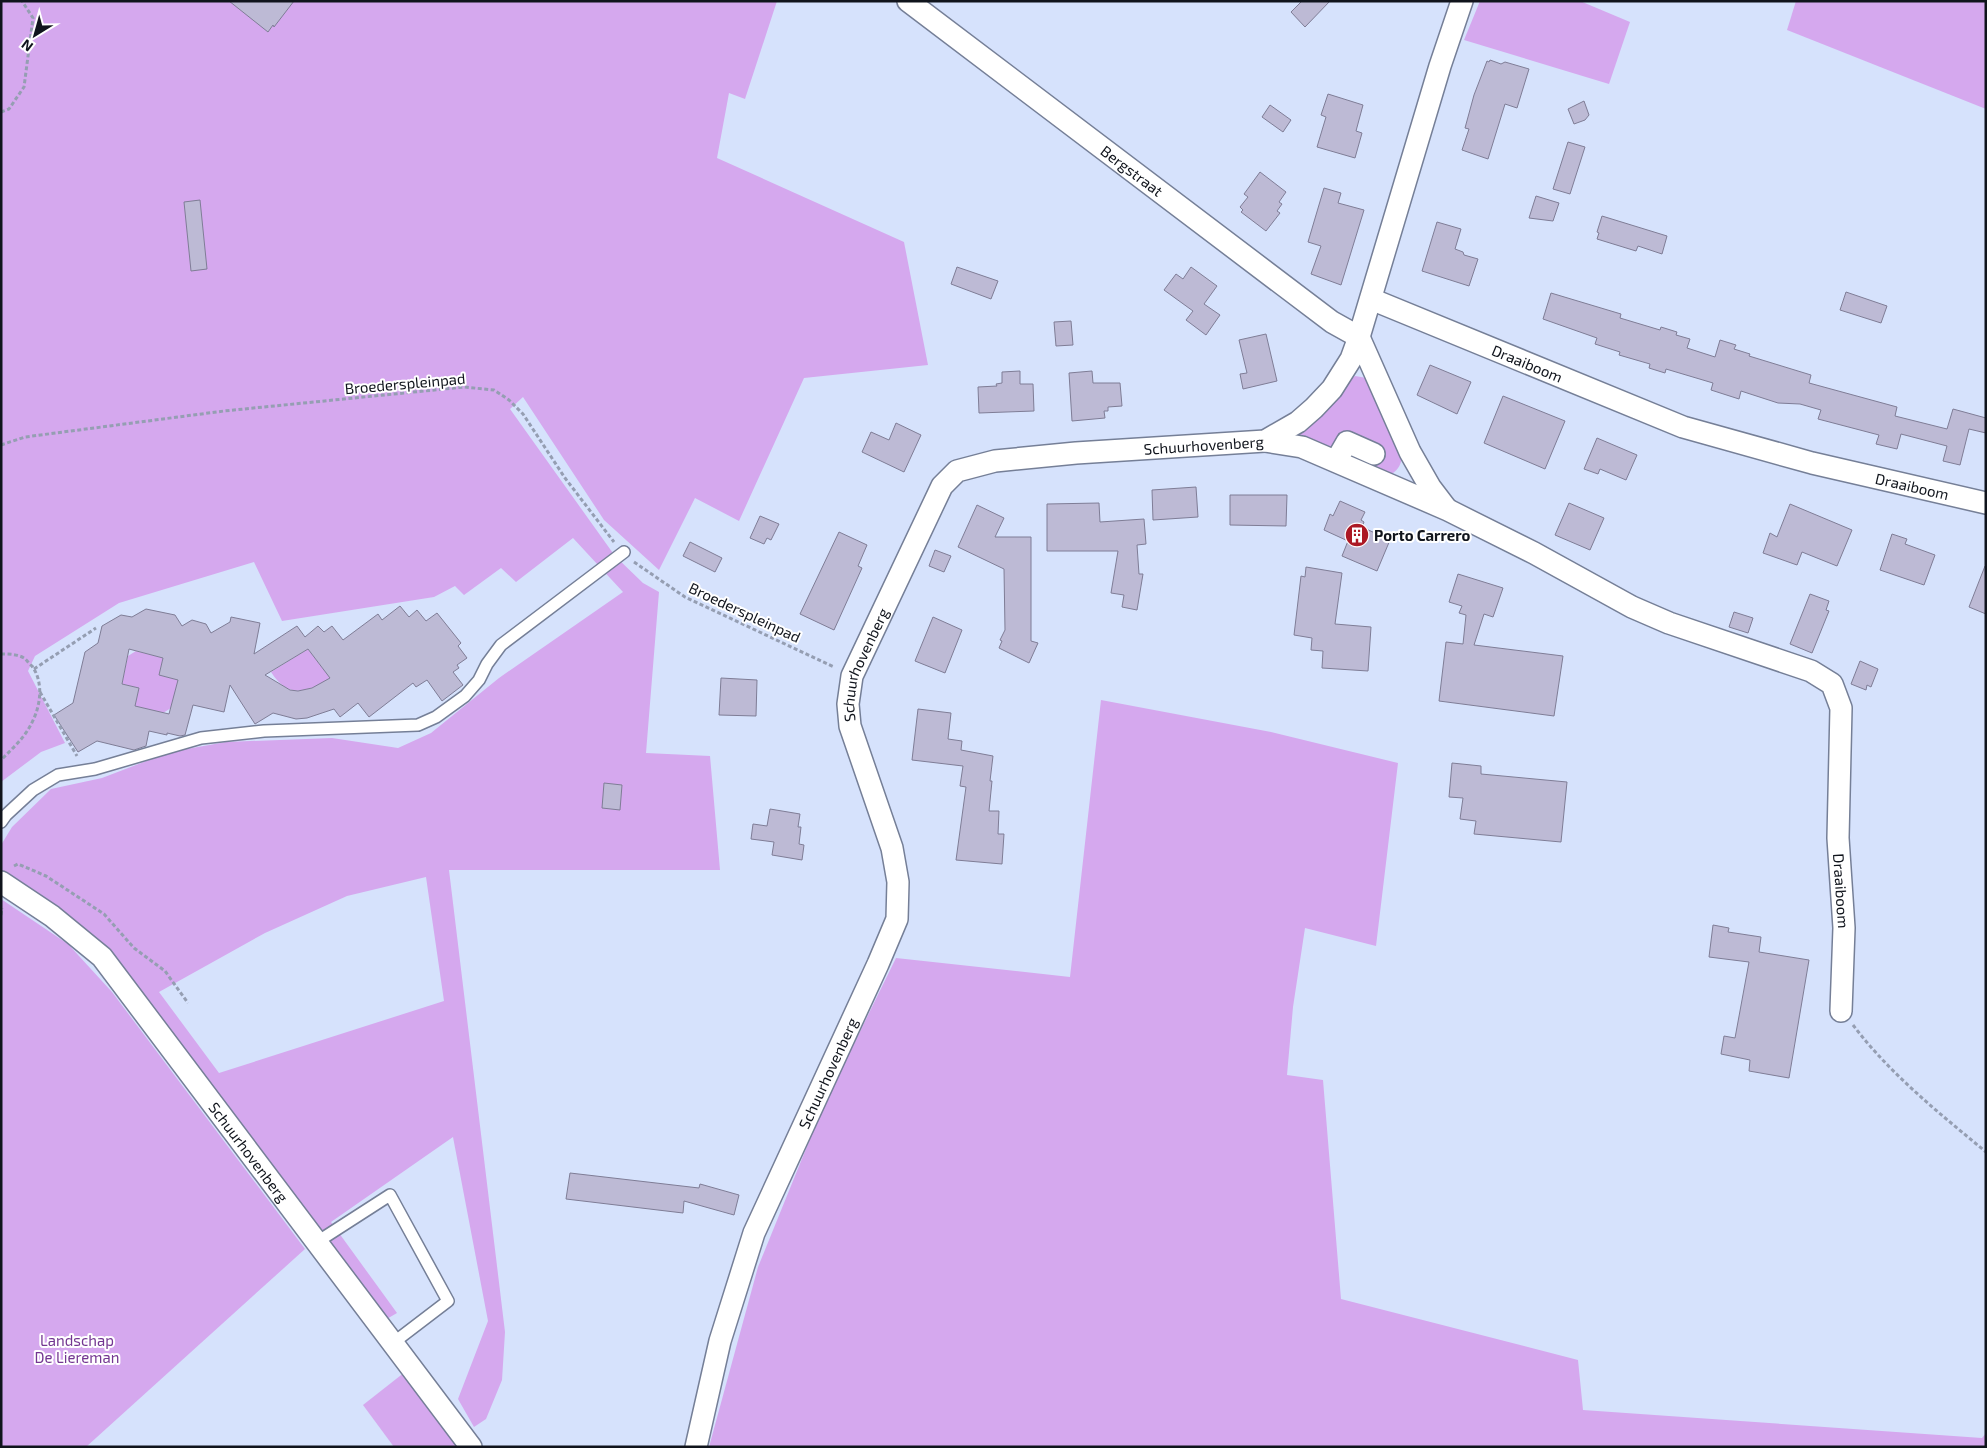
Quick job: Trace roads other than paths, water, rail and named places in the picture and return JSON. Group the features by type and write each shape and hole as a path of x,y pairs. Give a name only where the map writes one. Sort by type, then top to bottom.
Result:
{"street":[{"name":"Bergstraat","path":"908,1 1324,316 1359,337"},
{"path":"1371,299 1440,66 1462,1"},
{"name":"Schuurhovenberg","path":"696,1447 720,1341 754,1233 878,964 896,918 898,882 892,848 850,726 848,704 852,676 942,486 957,471 995,461 1067,454 1265,441 1303,418 1332,389 1351,359 1371,299"},
{"name":"Draaiboom","path":"1371,299 1683,428 1812,463 1986,503"},
{"name":"Draaiboom","path":"1359,337 1410,452 1430,487 1448,510"},
{"name":"Draaiboom","path":"1265,441 1302,448 1336,461 1448,510 1534,553 1632,607 1669,623 1811,670 1832,684 1841,708 1838,838 1844,928 1841,1011"},
{"path":"1336,461 1347,442 1374,454"},
{"name":"Schuurhovenberg","path":"5,875 102,957 471,1447"}],"lane":[{"path":"1,822 33,790 58,775 95,770 201,738 264,731 418,725 436,717 465,696 480,680 487,664 501,645 624,552"},
{"path":"317,1242 390,1195 448,1301 393,1343"}],"place":[{"name":"Porto Carrero","path":"1357,535"}],"park label":[{"name":"Landschap De Liereman","path":"77,1348"}]}
